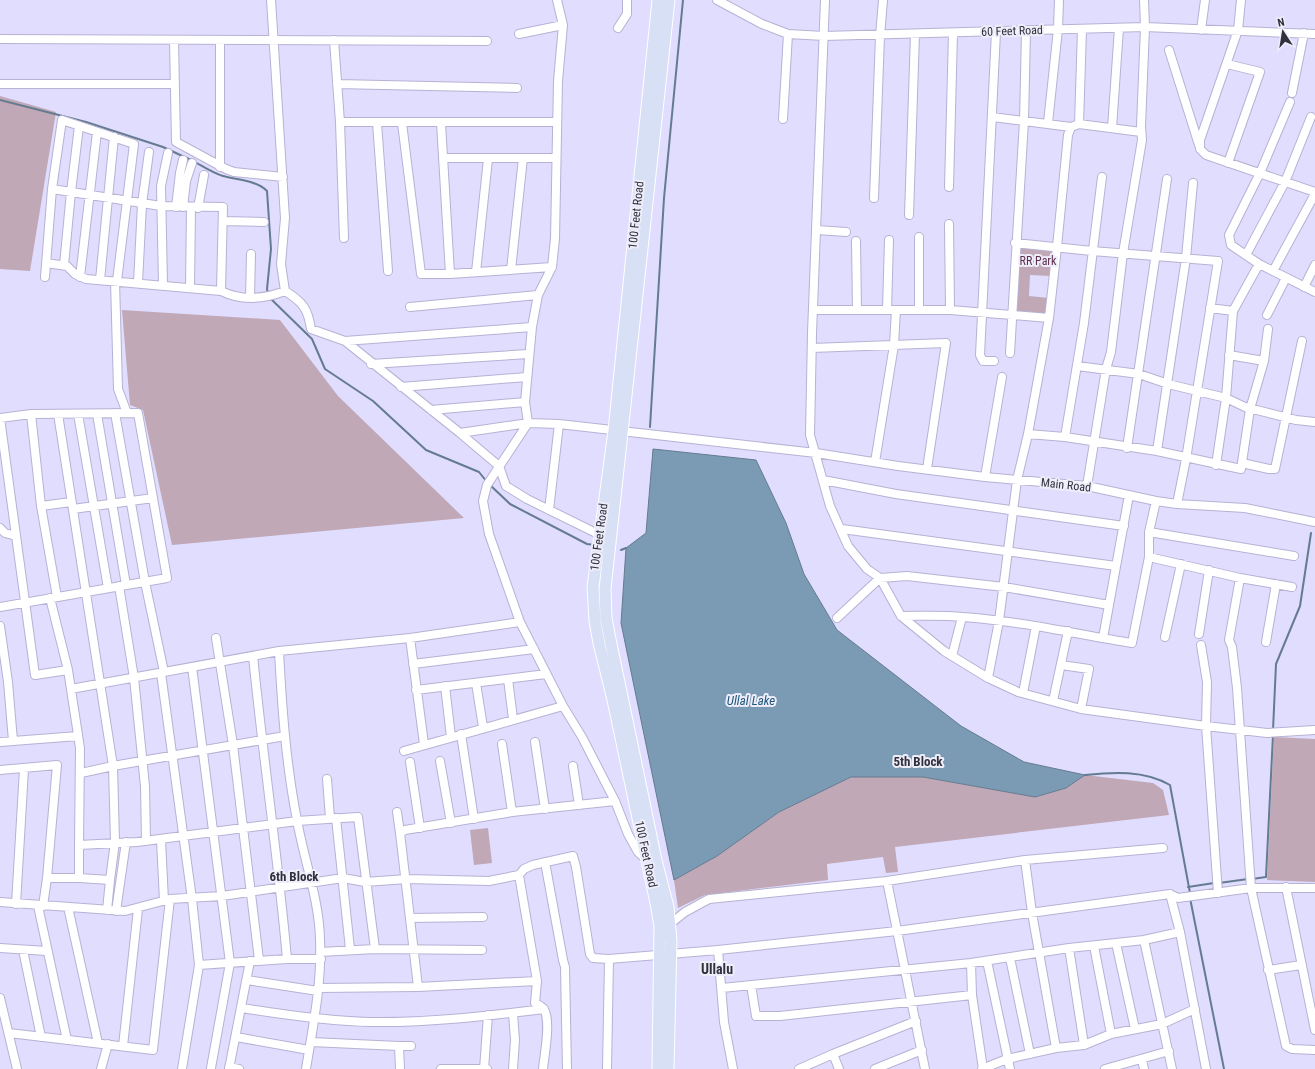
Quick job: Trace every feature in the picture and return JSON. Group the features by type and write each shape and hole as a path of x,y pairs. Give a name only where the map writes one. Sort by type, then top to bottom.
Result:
{"main road":[{"name":"100 Feet Road","path":"619,431 658,0"},
{"name":"100 Feet Road","path":"658,1069 659,920 652,861 606,618 603,543 619,431 669,0"},
{"name":"100 Feet Road","path":"652,861 668,907 670,924 671,954 668,1069"}],"street":[{"path":"271,0 285,218 281,264 285,292"},
{"path":"557,0 563,25 556,122 555,239 552,268 538,295 532,327 528,354 525,402 528,423 487,485 483,500 489,534 520,622 546,674 582,737 615,801 634,846 638,852 652,861"},
{"path":"618,28 627,14 627,0"},
{"name":"60 Feet Road","path":"717,0 762,24 788,34 824,36 880,36 1145,27 1315,34"},
{"path":"825,0 813,310 810,435 830,506 842,529 848,546 867,569 880,578 902,616 952,656 988,678 1023,693 1081,709 1267,734 1315,730"},
{"path":"874,198 880,36 883,0"},
{"path":"1048,123 1058,29 1059,0"},
{"path":"1087,486 1106,369 1111,352 1123,253 1142,140 1141,132 1145,27 1144,0"},
{"path":"1201,30 1205,0"},
{"path":"1200,149 1200,140 1238,30 1241,0"},
{"path":"519,34 563,25"},
{"path":"1112,128 1119,28"},
{"path":"988,678 1004,587 1017,480 1028,434 1049,318 1068,135 1075,126 1082,29"},
{"path":"1010,352 1015,243 1024,121 1026,31"},
{"path":"994,361 982,361 980,355 996,32"},
{"path":"949,187 953,33"},
{"path":"1292,93 1304,33"},
{"path":"784,119 788,34"},
{"path":"909,215 915,34"},
{"path":"0,39 487,41"},
{"path":"174,40 176,142 220,167 234,172 283,177"},
{"path":"220,40 220,167"},
{"path":"334,40 340,122 344,238"},
{"path":"1169,50 1200,149 1206,155 1315,193 1273,271"},
{"path":"1227,64 1260,72 1228,162"},
{"path":"0,84 175,84"},
{"path":"337,84 517,88"},
{"path":"1290,102 1260,173 1229,235 1231,245 1259,264 1315,292"},
{"path":"992,117 1141,132"},
{"path":"1246,254 1285,182 1311,118"},
{"path":"45,277 52,189 62,120 134,144 116,281 118,389 127,413"},
{"path":"340,122 402,124 556,122"},
{"path":"377,123 388,270"},
{"path":"441,123 450,274"},
{"path":"402,124 421,274 450,274 552,268"},
{"path":"64,265 79,126"},
{"path":"80,277 97,132"},
{"path":"100,280 114,137"},
{"path":"138,283 142,204 149,152"},
{"path":"163,285 161,206 162,179 168,153"},
{"path":"444,158 556,158"},
{"path":"511,270 523,158"},
{"path":"476,272 488,159"},
{"path":"183,160 180,173 187,207"},
{"path":"190,288 186,181 192,163"},
{"path":"187,207 204,175"},
{"path":"1065,437 1077,366 1102,177"},
{"path":"1127,448 1157,256 1167,179"},
{"path":"1158,451 1186,258 1193,183"},
{"path":"52,189 142,204 187,207 223,207 221,291"},
{"path":"223,221 264,222"},
{"path":"949,224 950,310"},
{"path":"817,230 846,232"},
{"path":"919,237 919,310"},
{"path":"875,462 894,345 889,240"},
{"path":"856,241 857,310"},
{"path":"1015,243 1218,261 1198,391 1177,504"},
{"path":"250,298 251,254"},
{"path":"46,263 64,265 80,277 86,279 221,291 236,297 250,298 269,297 285,292 300,301 308,312 312,329 345,341 371,364 460,433 499,466 506,486 603,543"},
{"path":"1216,464 1226,398 1233,312 1259,264"},
{"path":"1304,287 1315,265"},
{"path":"1267,315 1286,278"},
{"path":"410,307 538,295"},
{"path":"1210,308 1233,312"},
{"path":"813,310 981,311 1049,318"},
{"path":"345,341 532,327"},
{"path":"1028,434 1065,437 1127,448 1158,451 1241,469 1250,409 1264,361 1268,329"},
{"path":"1242,463 1275,469 1302,341"},
{"path":"812,348 946,343 927,469"},
{"path":"371,364 528,354"},
{"path":"1229,355 1264,361"},
{"path":"1077,366 1139,374 1168,384 1226,398 1250,409 1315,422"},
{"path":"401,387 527,377"},
{"path":"985,477 1002,377"},
{"path":"431,410 525,402"},
{"path":"115,413 162,672 192,899 199,965 182,1069"},
{"path":"0,607 25,602 53,597 167,578 138,413 31,414 0,418 16,536 25,602 35,675 68,670"},
{"path":"31,414 53,597 68,670 78,736 80,774 79,878"},
{"path":"58,414 113,766 115,842 107,910"},
{"path":"78,414 108,588"},
{"path":"97,414 112,504 134,678 145,786 146,841"},
{"name":"Main Road","path":"460,433 528,423 559,424 816,453 985,477 1087,486 1156,501 1177,504 1245,508 1315,522"},
{"path":"549,510 559,424"},
{"path":"823,480 896,494 1124,526"},
{"path":"1103,638 1129,495"},
{"path":"41,506 94,506 153,498"},
{"path":"902,616 962,617 999,621 1068,631 1132,643 1148,557 1149,532 1156,501"},
{"path":"0,528 5,533 16,536"},
{"path":"842,529 1116,566"},
{"path":"1149,532 1294,556"},
{"path":"1148,557 1240,578 1292,587"},
{"path":"1165,637 1181,564"},
{"path":"1199,634 1209,570"},
{"path":"837,618 880,578 906,576 1004,587 1109,605"},
{"path":"1240,578 1229,640 1234,654 1251,888 1286,1046 1292,1049 1315,1050"},
{"path":"1266,642 1276,584"},
{"path":"952,656 962,617"},
{"path":"71,689 279,651 410,638 520,622"},
{"path":"0,626 8,686 13,741"},
{"path":"1023,693 1036,626"},
{"path":"1053,701 1068,631"},
{"path":"216,638 234,745 251,891 255,961 247,980 229,1068 238,1069"},
{"path":"410,638 424,744"},
{"path":"1201,645 1207,682 1206,726 1218,893"},
{"path":"413,664 534,649"},
{"path":"279,651 285,736 297,821 312,882 320,939 318,989 306,1069"},
{"path":"253,656 261,740 280,886 287,959"},
{"path":"1061,664 1090,669 1081,709"},
{"path":"192,667 204,750 230,963 211,1068"},
{"path":"416,690 546,674"},
{"path":"508,679 513,719"},
{"path":"476,683 483,727"},
{"path":"445,686 450,737"},
{"path":"404,751 483,727 563,706"},
{"path":"460,734 474,819"},
{"path":"0,742 78,736"},
{"path":"80,774 113,766 285,736"},
{"path":"535,742 545,809"},
{"path":"502,744 512,812"},
{"path":"410,762 420,828"},
{"path":"440,762 451,823"},
{"path":"0,770 57,765 47,878 40,906 47,951 67,1040"},
{"path":"573,766 579,805"},
{"path":"16,904 24,769"},
{"path":"327,779 344,878 350,949"},
{"path":"400,833 405,830 512,812 615,801"},
{"path":"397,812 407,879 412,949 418,987"},
{"path":"79,846 115,842 161,840 297,821 358,817 365,882 375,949"},
{"path":"8,1033 153,1050 167,900 161,840"},
{"path":"116,911 126,842"},
{"path":"670,924 685,912 708,900 887,881 1025,860 1163,848"},
{"path":"0,902 116,911 138,909 167,900 222,896 280,886 312,882 316,883 344,878 365,882 407,879 489,881 518,875 524,869 545,862 573,856 590,954 593,958 608,959 718,950 897,931 1170,894 1178,898 1251,888 1315,888"},
{"path":"1025,860 1032,913 1056,1048"},
{"path":"545,862 562,960 566,966 567,1069"},
{"path":"518,875 537,981 535,1003 544,1009 547,1026 543,1069"},
{"path":"47,878 110,880"},
{"path":"887,881 926,1069"},
{"path":"1286,887 1315,1030"},
{"path":"1170,894 1180,932 1206,1069"},
{"path":"68,907 98,1043"},
{"path":"123,1046 138,909"},
{"path":"410,918 483,917"},
{"path":"722,988 971,963 1039,954 1069,948 1144,940 1180,932"},
{"path":"1144,940 1172,1069"},
{"path":"1116,942 1136,1029"},
{"path":"1094,946 1111,1034"},
{"path":"0,948 47,951"},
{"path":"1069,948 1084,1045"},
{"path":"199,965 287,959 320,955 350,949 482,950"},
{"path":"23,950 41,1037"},
{"path":"718,950 724,1022 732,1069"},
{"path":"1010,958 1030,1054"},
{"path":"608,959 608,1069"},
{"path":"987,961 1010,1069"},
{"path":"971,963 972,995 983,1069 1007,1059 1056,1048 1084,1045 1111,1034 1162,1024 1195,1009"},
{"path":"1268,970 1301,965"},
{"path":"247,980 318,989 418,987 537,981"},
{"path":"751,986 756,1016 780,1016 972,995"},
{"path":"0,998 17,1069"},
{"path":"242,1008 314,1019 371,1022 488,1015 544,1009"},
{"path":"513,1013 515,1040 513,1069"},
{"path":"441,1069 486,1069 488,1015"},
{"path":"799,1069 916,1021"},
{"path":"236,1037 310,1046 411,1046"},
{"path":"100,1069 108,1044"},
{"path":"399,1046 400,1069"},
{"path":"875,1069 922,1050"},
{"path":"1105,1069 1119,1067 1169,1051"},
{"path":"833,1054 839,1069"},
{"path":"1142,1059 1144,1069"}],"green space":[{"path":"0,96 56,112 30,271 0,269"},
{"name":"RR Park","path":"1018,244 1054,248 1051,276 1030,275 1029,296 1049,298 1048,316 1012,313"},
{"path":"122,310 280,320 338,396 464,518 172,545 143,410 130,405"},
{"path":"1274,737 1315,739 1315,882 1267,880"},
{"path":"1085,775 1153,783 1163,790 1169,815 895,847 898,872 886,873 883,857 827,864 828,880 705,895 678,908 674,880 717,856 779,812 851,777 923,777 1035,797 1066,788"},
{"path":"488,828 492,863 474,865 470,830"}],"water":[{"name":"Ullal Lake","path":"653,449 756,460 786,523 804,574 837,630 961,726 1024,762 1085,775 1066,788 1035,797 923,777 851,777 779,812 717,856 674,880 621,623 626,548 646,533"}],"waterway":[{"path":"650,427 664,198 683,0"},
{"path":"0,100 86,122 163,147 191,160"},
{"path":"195,162 219,175 252,182 263,187 267,191 271,249 267,289 268,294"},
{"path":"270,298 312,339 325,369 373,401 426,450 479,472 487,482"},
{"path":"490,485 510,504 587,544 595,545"},
{"path":"1273,730 1276,664 1300,606 1311,533"},
{"path":"621,550 626,548"},
{"path":"1252,879 1266,877 1273,735"},
{"path":"1085,775 1106,773 1139,774 1160,780 1170,785 1190,893"},
{"path":"1219,883 1248,879"},
{"path":"1188,887 1214,883"},
{"path":"1190,898 1224,1069"}],"district":[{"name":"5th Block","path":"918,761"},
{"name":"6th Block","path":"294,876"},
{"name":"Ullalu","path":"717,969"}]}
